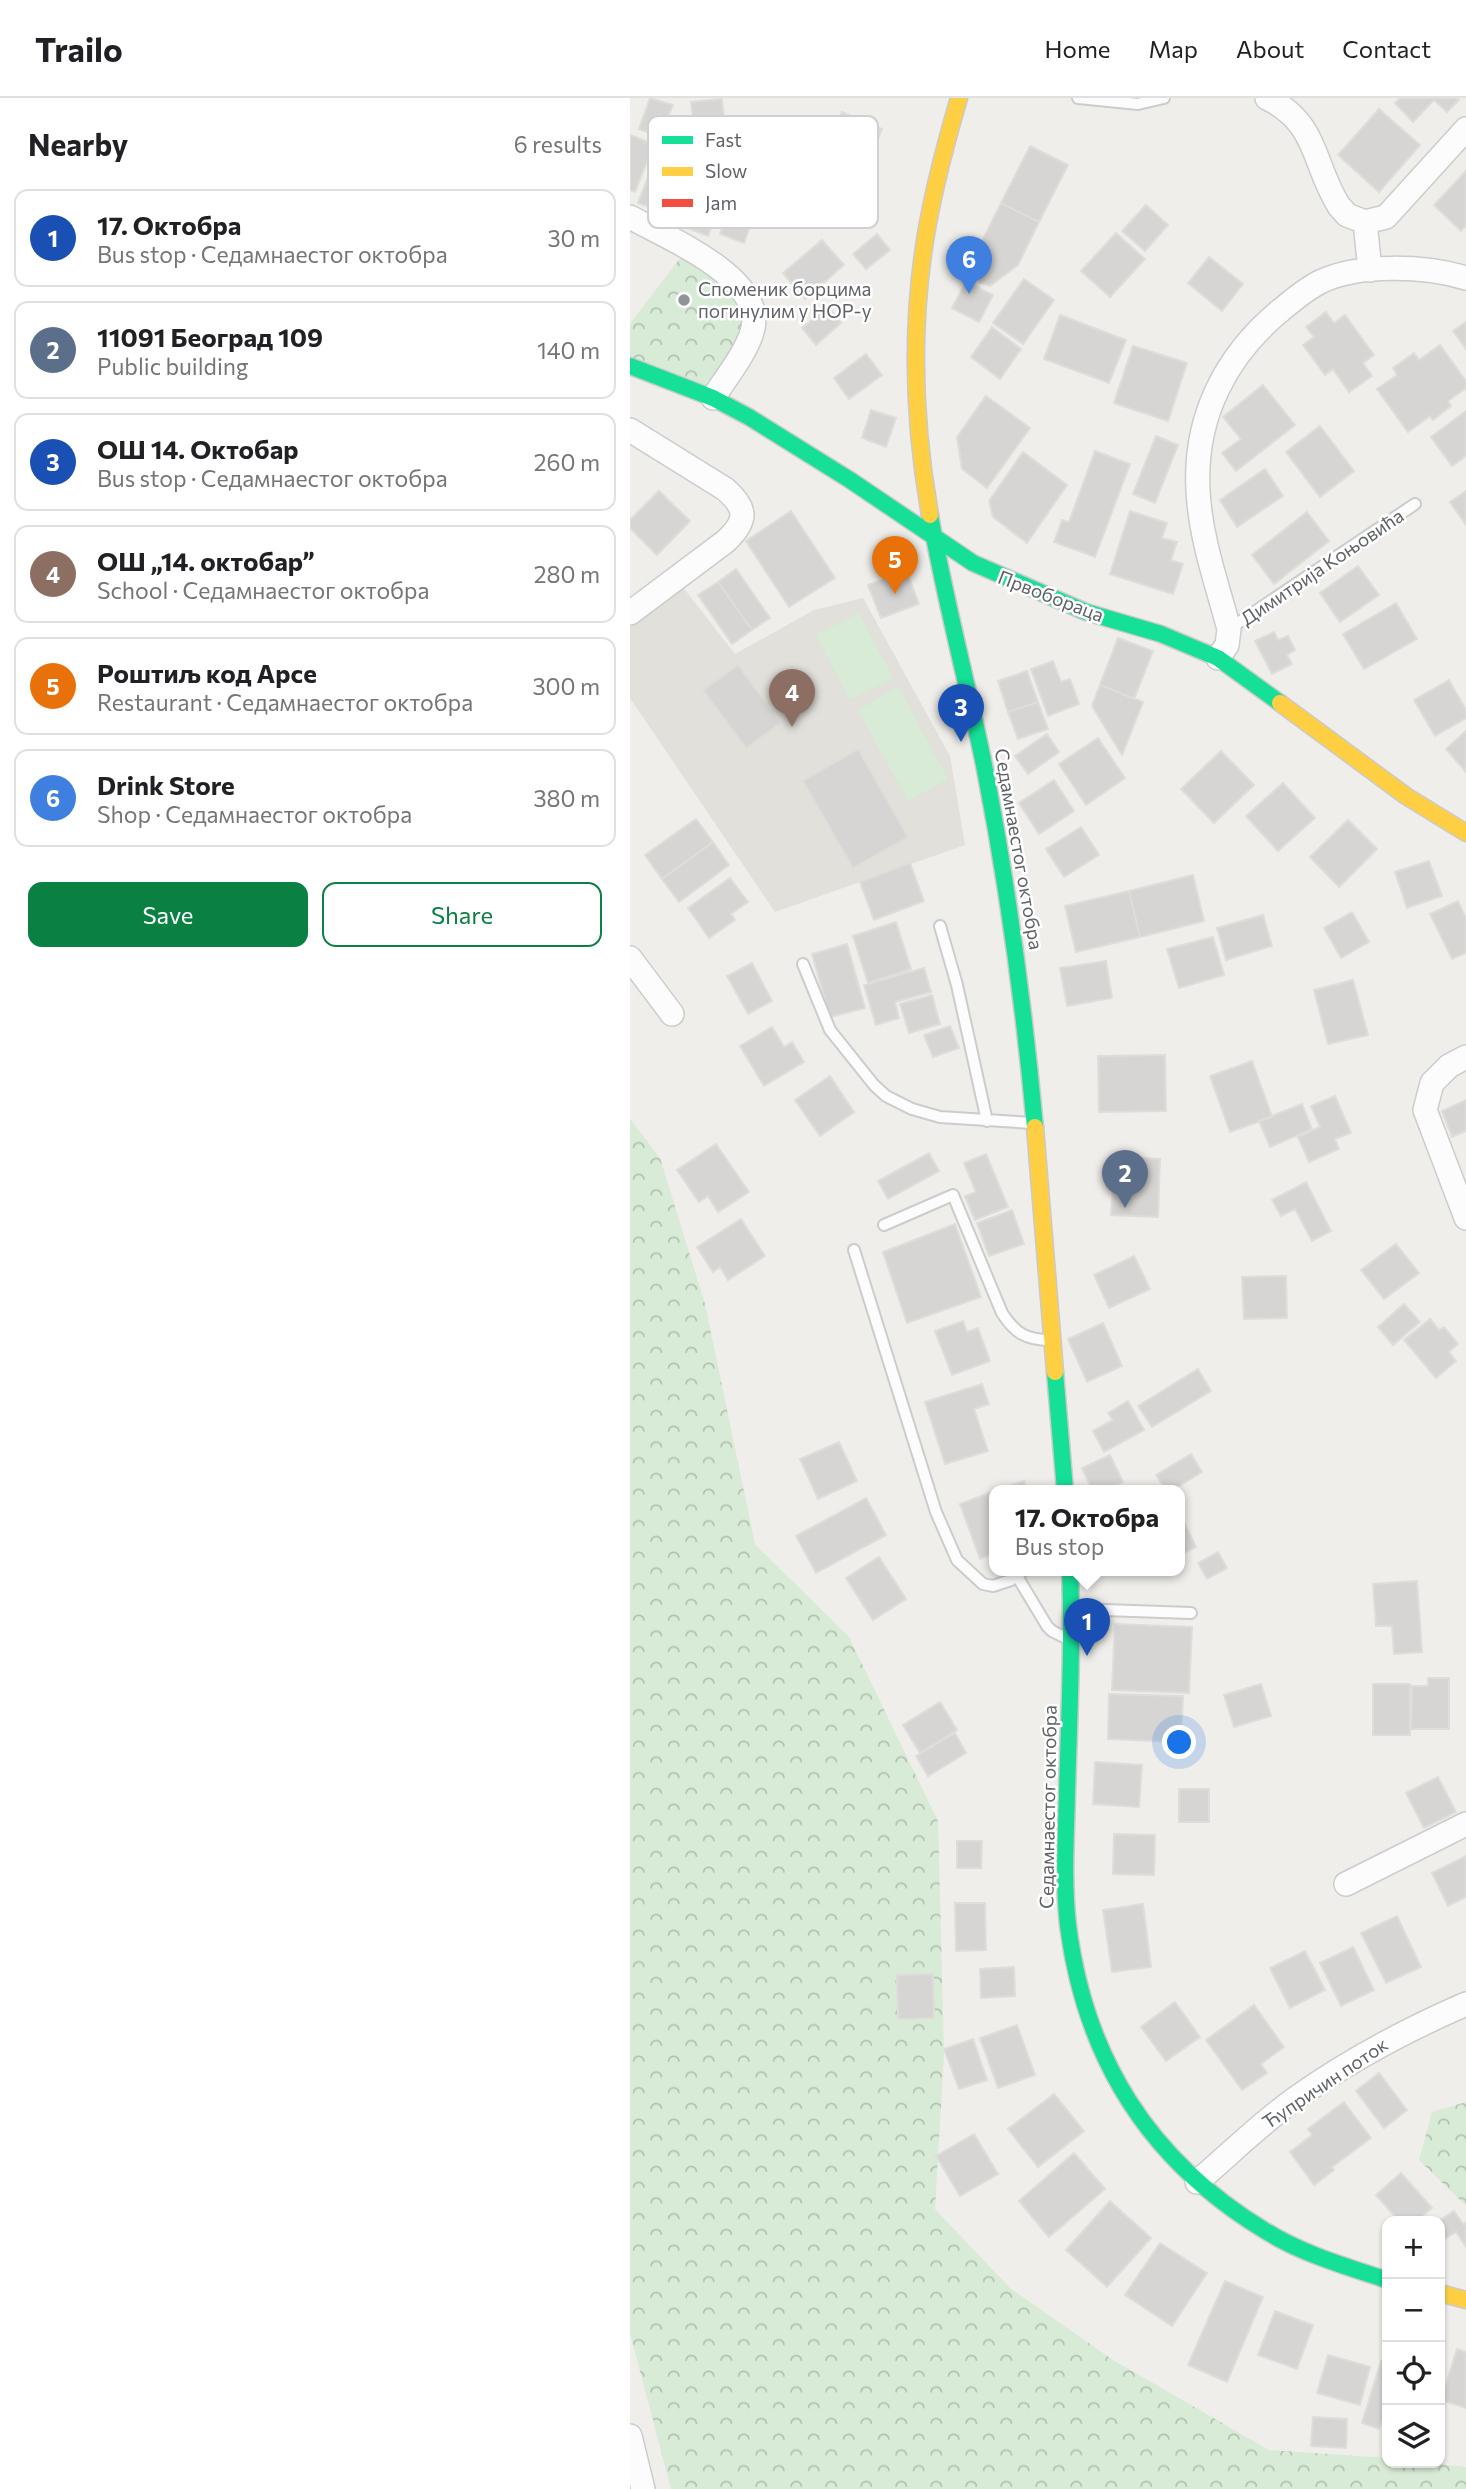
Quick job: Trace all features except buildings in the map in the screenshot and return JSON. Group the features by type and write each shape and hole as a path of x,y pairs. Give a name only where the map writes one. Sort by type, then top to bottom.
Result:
{"street":[{"name":"Седамнаестог октобра","path":"959,98 938,171 925,231 917,308 921,428 933,536 979,743 1005,877 1017,962 1034,1123 1065,1485"},
{"path":"1267,98 1293,114 1308,133 1339,206 1347,215 1365,222 1385,217 1466,129"},
{"path":"630,217 648,227"},
{"path":"1365,222 1370,270"},
{"path":"650,228 713,263 734,280 749,298 755,317 752,334 713,398"},
{"name":"Димитрија Коњовића","path":"1218,658 1227,645 1229,629 1204,532 1197,489 1200,444 1213,393 1226,370 1266,322 1320,282 1344,274 1385,269 1448,273 1466,278"},
{"name":"Првобораца","path":"630,366 713,398 841,474 973,563 1031,592 1086,612 1161,634 1218,658 1396,789 1466,833"},
{"path":"630,430 738,500 742,519 738,530 630,614"},
{"path":"630,958 672,1014"},
{"path":"1466,1057 1449,1066 1432,1083 1425,1110 1466,1218"},
{"name":"Седамнаестог октобра","path":"1070,1576 1072,1640 1066,1889 1068,1927 1082,2002 1099,2047 1131,2106 1163,2150 1197,2182 1250,2223 1280,2240 1323,2260 1384,2279"},
{"path":"1346,1884 1466,1824"},
{"name":"Ћупричин поток","path":"1197,2182 1285,2107 1346,2065 1385,2042 1466,2004"},
{"path":"1445,2294 1466,2300"},
{"path":"630,2436 643,2489"}],"lane":[{"path":"1078,98 1138,104 1164,98"},
{"name":"Димитрија Коњовића","path":"1229,629 1415,504"},
{"path":"940,926 957,985 987,1121"},
{"path":"803,964 830,1030 886,1096 919,1112 940,1117 1034,1123"},
{"path":"884,1225 953,1195 996,1302 1009,1323 1033,1340 1053,1340"},
{"path":"854,1250 936,1512 957,1560 983,1584 1001,1585 1015,1576"},
{"path":"1021,1576 1031,1603 1052,1631 1072,1640"},
{"path":"1072,1609 1191,1613"}],"shaded area":[{"path":"682,586 735,654 814,610 863,598 950,756 965,845 775,912 630,698 630,627"}],"green space":[{"path":"687,249 752,308 713,398 630,366 632,321"},
{"path":"859,613 893,678 850,700 816,635"},
{"path":"898,687 948,779 908,801 858,710"},
{"path":"630,1119 660,1158 705,1304 755,1544 849,1637 938,1821 944,2054 935,2209 1010,2288 1113,2360 1269,2450 1382,2458 1382,2468 1445,2468 1445,2465 1466,2467 1466,2489 671,2489 630,2333"},
{"path":"1466,2102 1466,2206 1419,2160 1432,2112"}],"traffic: fast":[{"path":"630,366 713,398 749,417 850,480 973,563 1086,612 1161,634 1218,658 1280,703"},
{"path":"930,515 985,770 1001,859 1020,992 1035,1127"},
{"path":"1055,1372 1065,1485"},
{"path":"1070,1576 1066,1909 1077,1974 1090,2019 1107,2062 1129,2102 1156,2138 1187,2172 1223,2202 1293,2246 1384,2279"}],"traffic: slow":[{"path":"930,515 916,385 919,286 929,214 959,98"},
{"path":"1280,703 1406,796 1466,833"},
{"path":"1035,1127 1055,1372"},
{"path":"1445,2294 1466,2300"}],"place":[{"name":"Drink Store","path":"969,294"},
{"name":"Споменик борцима погинулим у НОР-у","path":"684,300"},
{"name":"Роштиљ код Арсе","path":"895,594"},
{"name":"ОШ „14. октобар”","path":"792,727"},
{"name":"ОШ 14. Октобар","path":"961,742"},
{"name":"11091 Београд 109","path":"1125,1208"},
{"name":"17. Октобра","path":"1087,1656"}]}
